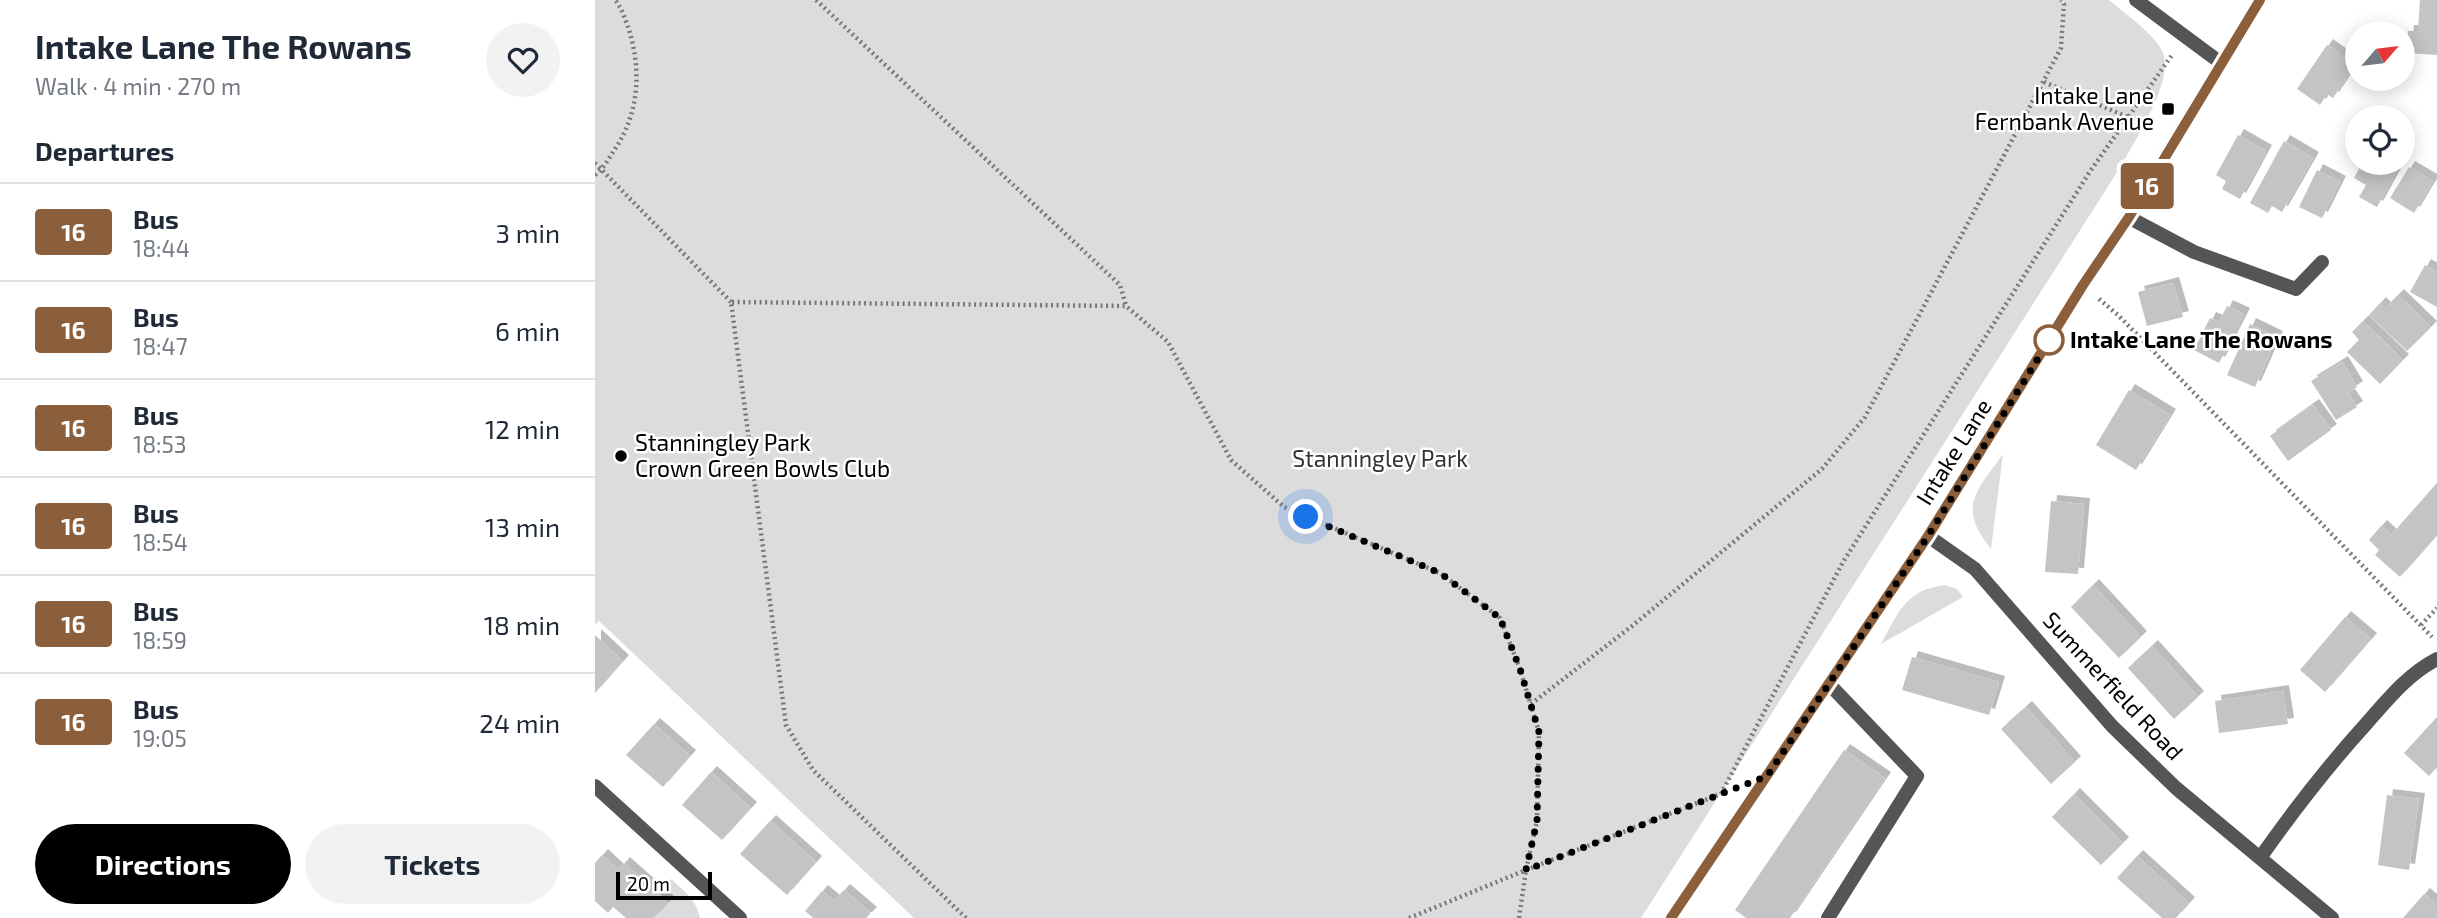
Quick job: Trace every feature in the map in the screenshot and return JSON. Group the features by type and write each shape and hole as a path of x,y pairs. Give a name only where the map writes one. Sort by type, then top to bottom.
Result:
{"street":[{"path":"2136,0 2221,63"},
{"name":"Intake Lane","path":"1671,918 1928,536 2083,285 2129,217 2260,0"},
{"path":"2129,217 2194,252 2296,289 2322,262"},
{"name":"Summerfield Road","path":"1928,536 1975,569 2112,726 2176,788 2332,918"},
{"path":"2260,858 2289,815 2342,750 2398,688 2421,667 2437,659"},
{"path":"1828,918 1917,776 1829,684"},
{"path":"595,786 740,918"}],"path":[{"path":"595,175 626,133 637,90 635,47 620,6 615,0"},
{"path":"816,0 1120,285 1126,306 1168,342 1231,460 1284,507 1440,573 1500,618 1539,732 1537,821 1519,918"},
{"path":"1531,704 1632,626 1822,469 1865,417 2061,48 2064,4 2061,0"},
{"path":"1721,794 1843,562 2089,173 2185,37"},
{"path":"2045,82 2128,117"},
{"path":"595,163 731,302 786,725 813,770 966,918"},
{"path":"2083,285 2118,315 2437,643"},
{"path":"731,302 1126,306"},
{"path":"2421,625 2437,608"},
{"path":"1409,918 1767,776"}],"green space":[{"name":"Stanningley Park","path":"595,0 2109,0 2154,39 2163,53 2165,65 2159,94 2123,163 1641,918 914,918 599,621 595,625"},
{"path":"2003,454 1991,549 1975,522 1974,500"},
{"path":"1945,585 1957,589 1963,597 1881,644 1912,597"},
{"path":"671,879 693,901 700,918 654,918 668,902 659,893"}],"building":[{"path":"2420,0 2437,0 2437,55 2415,54 2415,31 2418,31"},
{"path":"2327,45 2345,58 2345,80 2333,98 2327,94 2320,105 2297,89"},
{"path":"2238,135 2266,151 2240,199 2222,189 2226,181 2216,175"},
{"path":"2284,141 2313,158 2282,212 2272,206 2268,213 2250,203"},
{"path":"2317,170 2340,182 2322,218 2299,207"},
{"path":"2415,170 2433,181 2414,213 2390,198 2404,175 2415,175"},
{"path":"2356,175 2394,175 2377,207 2359,197 2366,185 2354,178"},
{"path":"2425,265 2437,272 2437,307 2410,292"},
{"path":"2173,283 2183,317 2147,326 2138,292"},
{"path":"2398,295 2431,327 2407,351 2369,315 2380,303 2385,308"},
{"path":"2227,306 2244,314 2219,363 2194,350 2210,318 2219,322"},
{"path":"2363,321 2403,360 2380,384 2347,352 2359,340 2352,332"},
{"path":"2250,324 2277,337 2255,387 2227,375"},
{"path":"2342,362 2357,387 2348,393 2357,407 2336,420 2311,381"},
{"path":"2129,390 2170,415 2136,470 2096,445"},
{"path":"2313,405 2331,430 2288,461 2270,436"},
{"path":"2437,483 2437,535 2400,577 2375,555 2379,550 2369,540 2381,526 2391,535"},
{"path":"2051,501 2084,504 2078,574 2045,572"},
{"path":"2093,585 2141,637 2119,658 2071,607"},
{"path":"2345,617 2371,639 2325,692 2300,670"},
{"path":"595,635 623,661 595,693"},
{"path":"2152,646 2198,697 2174,719 2128,668"},
{"path":"1912,657 1999,682 1989,715 1902,690"},
{"path":"2283,691 2288,724 2219,733 2215,701"},
{"path":"2026,707 2075,762 2051,784 2001,729"},
{"path":"2437,717 2437,767 2429,776 2404,753"},
{"path":"654,724 690,756 663,787 626,755"},
{"path":"1844,750 1885,778 1790,918 1746,918 1735,910"},
{"path":"711,772 751,808 722,840 682,805"},
{"path":"2074,794 2123,843 2101,865 2052,817"},
{"path":"2387,795 2419,799 2409,870 2378,865"},
{"path":"770,821 816,862 787,895 740,854"},
{"path":"602,855 618,870 624,863 668,902 654,918 626,918 613,907 608,913 595,901 595,863"},
{"path":"2137,856 2189,903 2176,918 2162,918 2117,878"},
{"path":"844,890 871,913 866,918 813,918 805,911 822,891 834,901"},
{"path":"2424,894 2437,905 2437,918 2403,918"}],"bus line":[{"name":"16","path":"1671,918 1928,536 2083,285 2129,217 2260,0"}],"place":[{"name":"Intake Lane Fernbank Avenue","path":"2168,109"},
{"name":"Intake Lane The Rowans","path":"2049,340"},
{"name":"Stanningley Park Crown Green Bowls Club","path":"621,456"}],"route":[{"path":"1306,517 1440,573 1500,618 1520,669 1539,732 1537,821 1526,870 1767,776 1928,536 2055,331 2049,340"}]}
